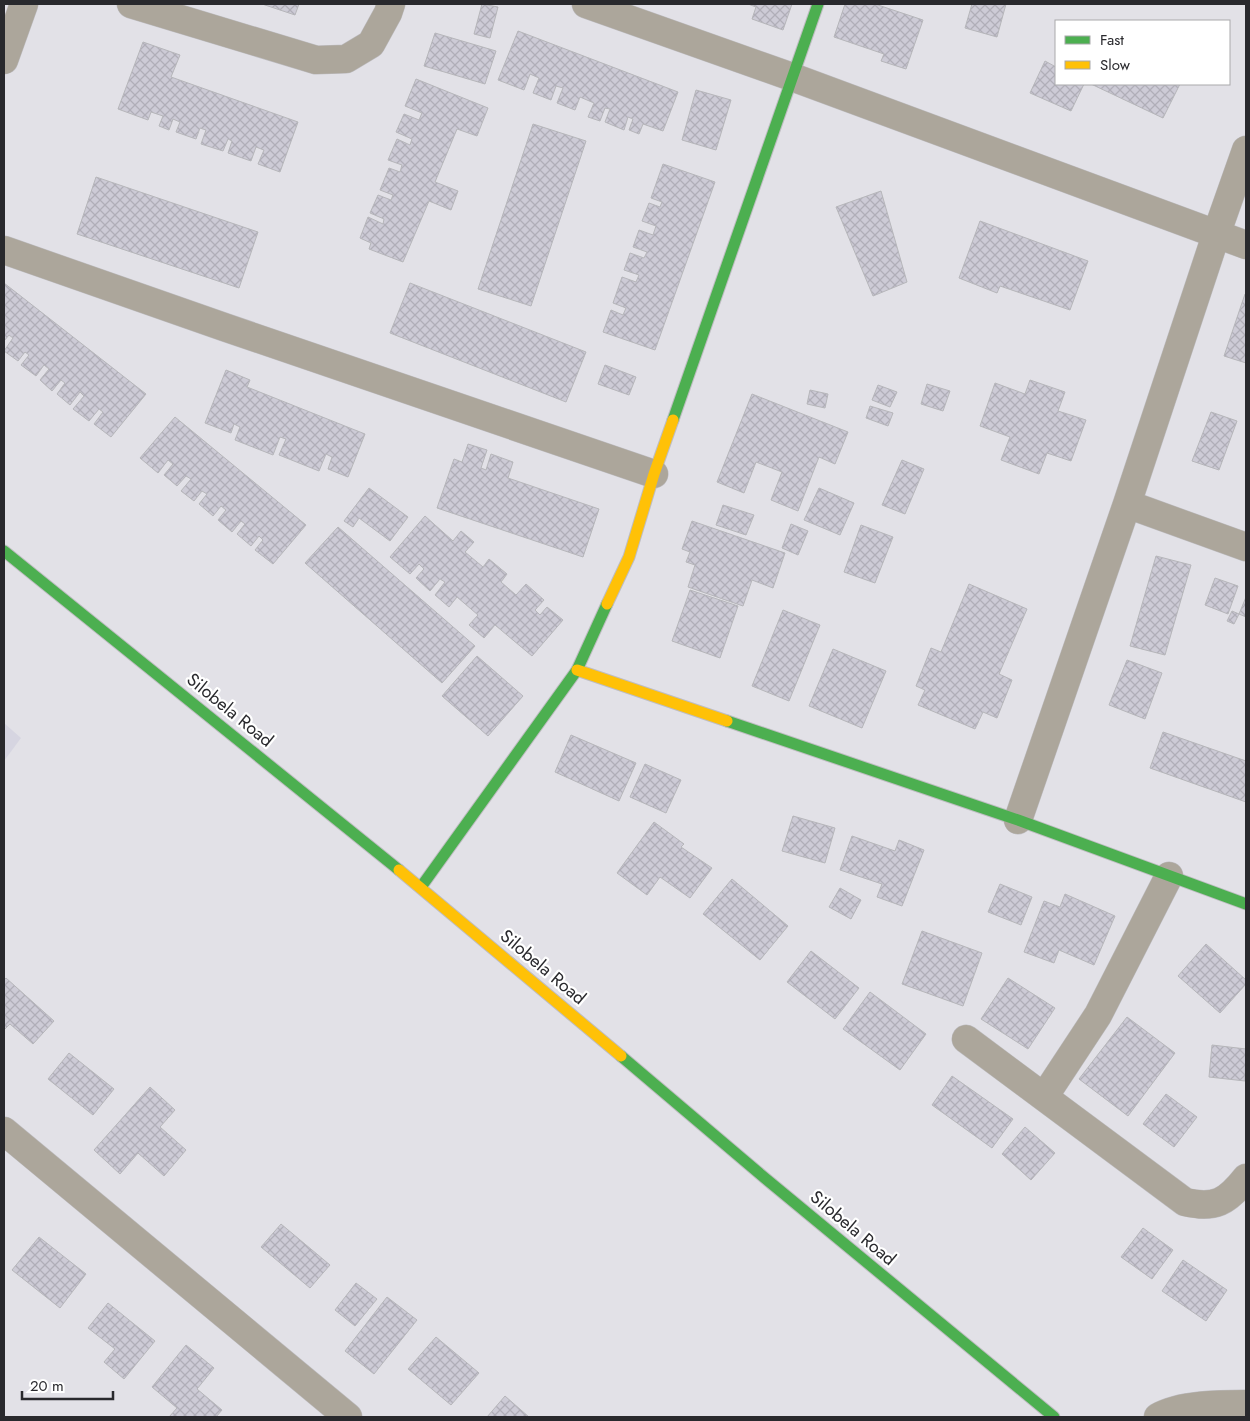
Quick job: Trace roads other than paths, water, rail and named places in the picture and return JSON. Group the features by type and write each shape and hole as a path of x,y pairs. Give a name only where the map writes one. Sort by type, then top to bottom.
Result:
{"street":[{"path":"4,60 24,4"},
{"path":"132,4 316,60 346,59 372,44 391,4"},
{"path":"586,4 792,77 1246,245"},
{"path":"421,887 578,670 629,557 654,474 818,4"},
{"path":"1018,820 1246,150"},
{"path":"4,250 654,474"},
{"path":"1127,504 1246,547"},
{"name":"Silobela Road","path":"4,551 421,887 766,1179 1054,1417"},
{"path":"578,670 1018,820 1246,904"},
{"path":"1044,1097 1098,1015 1169,876"},
{"path":"966,1039 1185,1202 1201,1206 1220,1202 1235,1192 1246,1178"},
{"path":"4,1131 348,1417"},
{"path":"1158,1417 1166,1412 1211,1404 1246,1404"}]}
